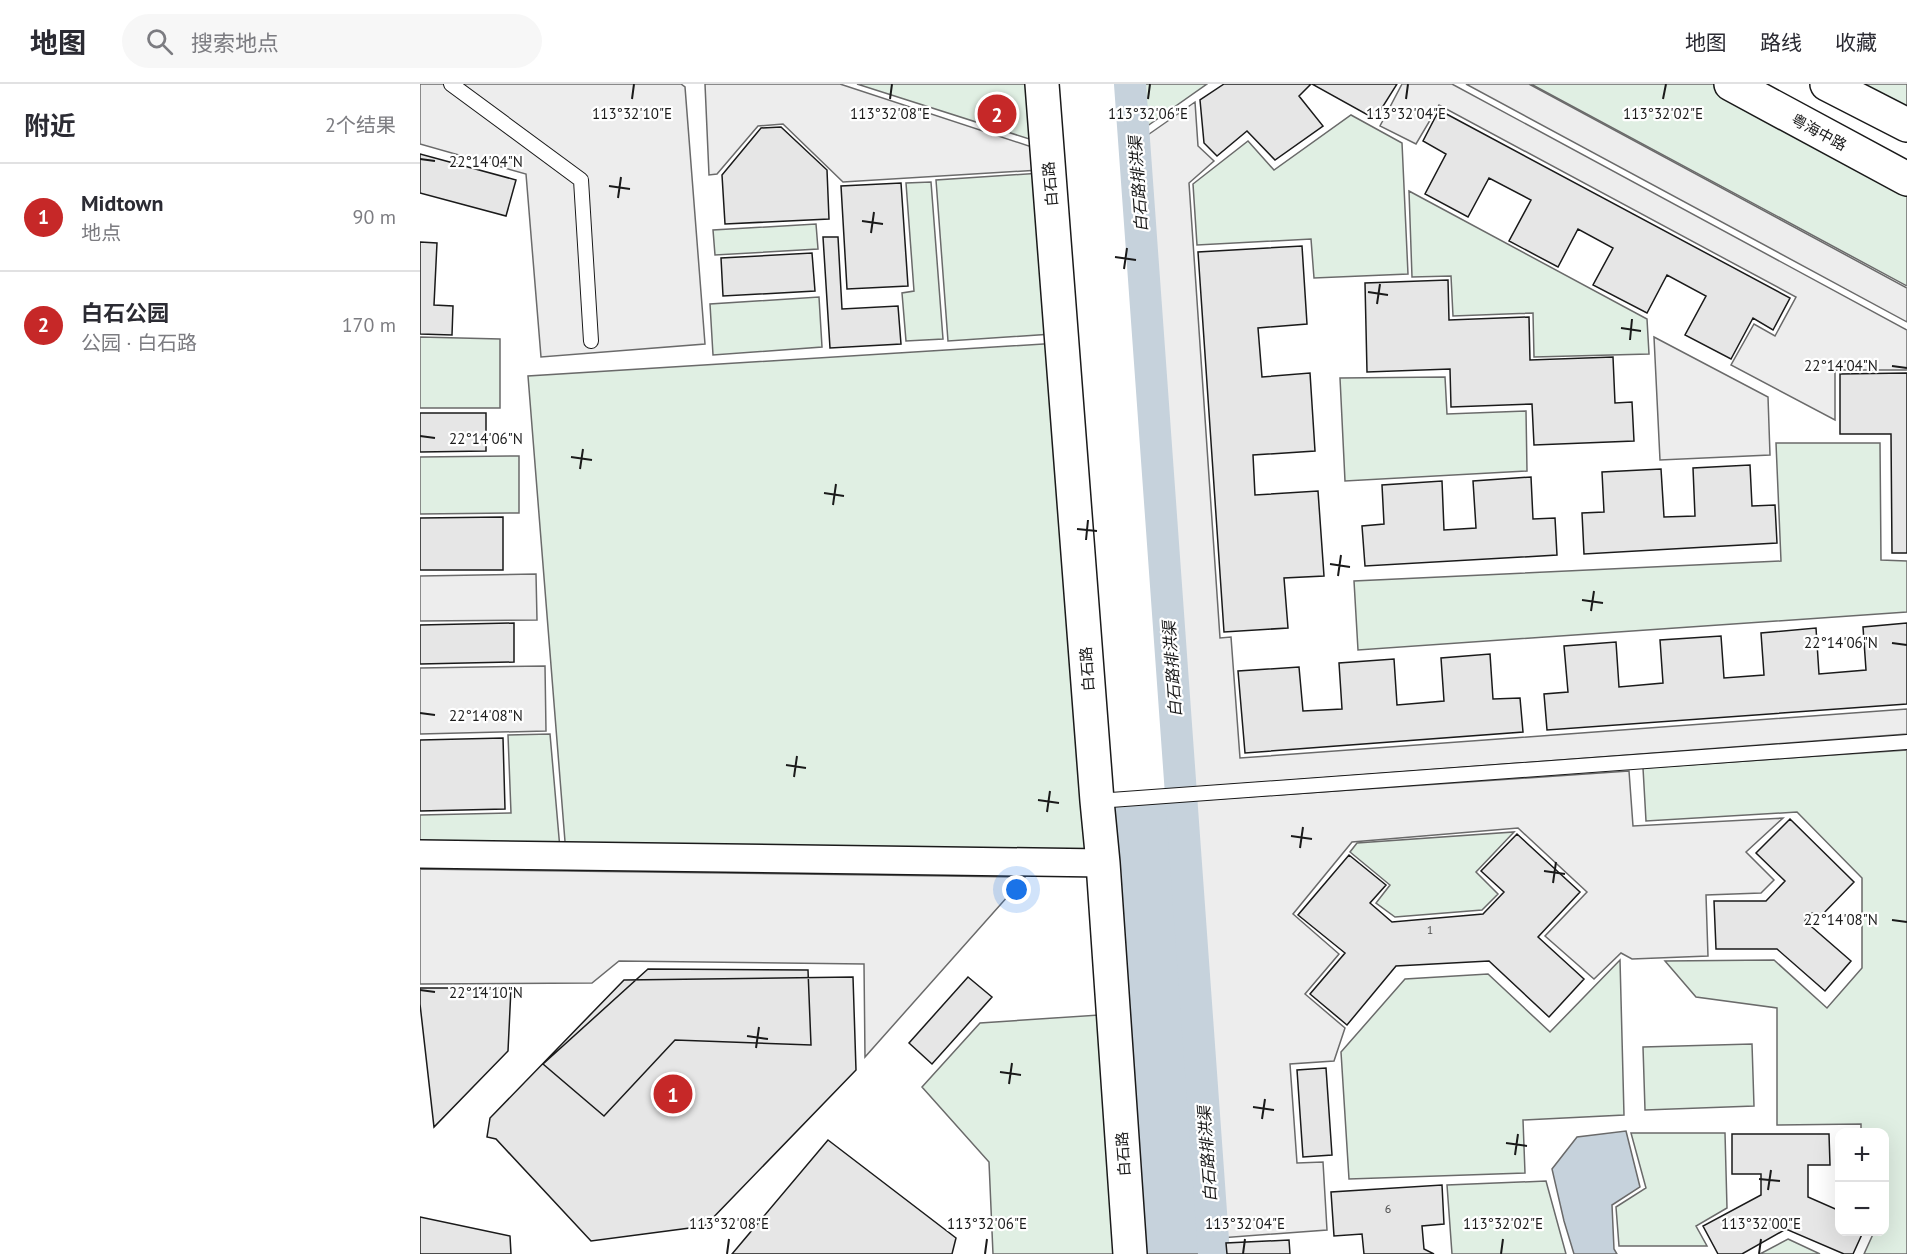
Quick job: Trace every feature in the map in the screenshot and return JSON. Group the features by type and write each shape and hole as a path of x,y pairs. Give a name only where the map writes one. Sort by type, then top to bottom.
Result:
{"main road":[{"name":"白石路","path":"1042,84 1107,800 1103,863 1130,1254"},
{"name":"粤海中路","path":"1731,84 1907,179"},
{"path":"1827,84 1907,125"}],"street":[{"path":"420,854 1103,863"}],"lane":[{"path":"451,84 581,180 591,341"},
{"path":"1107,800 1907,742"}],"green space":[{"path":"857,84 1040,84 1045,144"},
{"path":"1132,84 1207,84 1136,134"},
{"path":"1531,84 1721,84 1907,186 1907,286"},
{"path":"1819,84 1907,84 1907,132"},
{"path":"1351,115 1402,143 1408,274 1314,278 1311,239 1197,245 1193,184 1248,141 1274,170"},
{"path":"1041,173 1052,334 948,341 936,180"},
{"path":"931,182 943,339 906,341 902,293 914,291 906,183"},
{"path":"1409,191 1647,319 1649,354 1534,357 1533,313 1453,316 1451,276 1412,277"},
{"path":"816,224 818,249 715,255 713,230"},
{"path":"819,297 822,347 713,355 710,304"},
{"path":"420,337 500,339 500,408 420,408"},
{"path":"1059,343 1101,860 566,854 528,376"},
{"path":"1445,377 1447,414 1526,411 1527,471 1345,481 1340,378"},
{"path":"1776,443 1880,443 1881,560 1907,561 1907,612 1358,650 1354,581 1781,561"},
{"path":"519,456 519,513 420,514 420,457"},
{"path":"550,734 560,849 420,847 420,815 511,813 508,735"},
{"path":"1907,750 1907,1254 1864,1254 1872,1236 1889,1236 1889,1128 1861,1128 1861,1124 1777,1125 1777,1008 1696,997 1665,961 1774,960 1827,1008 1862,968 1862,878 1797,812 1646,821 1643,768"},
{"path":"1514,832 1476,872 1498,894 1482,910 1395,917 1376,903 1390,885 1350,852 1357,843"},
{"path":"1620,960 1624,1115 1523,1120 1525,1173 1349,1179 1341,1052 1405,979 1488,974 1550,1032"},
{"path":"1099,1015 1115,1254 993,1254 989,1162 922,1087 980,1023"},
{"path":"1752,1044 1754,1106 1645,1110 1643,1047"},
{"path":"1631,1133 1725,1133 1727,1208 1696,1226 1707,1246 1619,1246 1616,1207 1646,1188"},
{"path":"1546,1181 1566,1254 1452,1254 1447,1185"},
{"path":"1788,1239 1820,1254 1760,1254"}],"shaded area":[{"path":"420,84 681,84 685,87 705,344 541,357 526,174 420,144"},
{"path":"705,84 840,84 1038,149 1040,170 843,182 783,124 758,126 717,174 709,175"},
{"path":"1402,84 1452,84 1907,330 1907,370 1835,370 1835,420 1731,365 1754,324 1775,336 1796,297 1439,105 1416,144 1380,126"},
{"path":"1466,84 1529,84 1907,288 1907,322"},
{"path":"1195,102 1198,146 1214,161 1189,183 1220,638 1231,637 1240,758 1907,709 1907,734 1185,788 1142,139"},
{"path":"1654,337 1768,397 1770,455 1660,460"},
{"path":"536,574 537,620 420,621 420,576"},
{"path":"545,666 546,731 420,734 420,668"},
{"path":"1629,771 1633,826 1783,818 1746,852 1774,880 1761,893 1706,895 1708,956 1632,959 1621,953 1594,979 1545,936 1587,892 1518,828 1352,842 1293,914 1339,954 1305,994 1345,1028 1334,1061 1290,1064 1297,1163 1323,1162 1327,1230 1220,1238 1188,801"},
{"path":"1180,795 1213,1254 1130,1254 1098,802"},
{"path":"420,869 1025,877 865,1057 864,964 619,961 592,983 420,984"},
{"path":"1626,1131 1640,1187 1612,1205 1614,1249 1617,1254 1574,1254 1552,1169 1577,1137"}],"building":[{"path":"1224,84 1311,84 1299,96 1323,126 1275,160 1247,131 1217,156 1204,143 1200,100"},
{"path":"1312,84 1397,84 1375,119"},
{"path":"1439,110 1790,298 1773,330 1753,318 1731,359 1685,335 1706,296 1667,275 1647,313 1593,285 1613,248 1578,229 1558,267 1509,241 1531,200 1489,178 1468,217 1425,194 1446,154 1423,141"},
{"path":"781,127 827,170 829,219 725,224 722,175 761,128"},
{"path":"420,154 516,180 506,216 420,193"},
{"path":"901,183 908,286 847,289 841,186"},
{"path":"823,237 838,237 842,309 898,306 901,344 830,348"},
{"path":"420,242 437,243 434,305 453,306 452,335 420,334"},
{"path":"1302,246 1307,324 1258,328 1262,377 1310,373 1315,451 1253,455 1255,495 1318,491 1324,576 1284,578 1288,628 1224,632 1198,252"},
{"path":"812,253 815,291 723,296 721,258"},
{"path":"1448,280 1449,320 1529,317 1530,360 1613,357 1615,403 1632,402 1634,441 1534,445 1532,404 1451,407 1450,369 1367,372 1365,283"},
{"path":"1907,373 1907,553 1892,553 1891,434 1840,434 1840,374"},
{"path":"420,413 486,413 486,451 420,452"},
{"path":"1750,465 1752,506 1775,505 1777,543 1584,554 1582,513 1604,512 1602,472 1661,469 1664,517 1695,516 1693,468"},
{"path":"1531,477 1533,519 1555,518 1557,555 1365,566 1362,526 1384,524 1382,485 1442,481 1444,530 1476,528 1473,481"},
{"path":"503,517 503,570 420,570 420,518"},
{"path":"514,623 514,662 420,664 420,625"},
{"path":"1907,623 1907,704 1547,730 1544,694 1568,692 1564,646 1616,642 1619,687 1663,683 1660,640 1721,636 1724,678 1764,675 1761,633 1816,628 1819,674 1866,670 1863,627"},
{"path":"1490,654 1493,699 1520,698 1523,732 1245,753 1238,671 1299,667 1303,711 1342,709 1339,663 1394,659 1397,705 1444,701 1441,658"},
{"path":"503,738 505,809 420,811 420,740"},
{"path":"1790,819 1854,882 1821,916 1812,913 1805,921 1851,961 1825,991 1777,949 1716,949 1714,901 1766,901 1785,881 1756,853"},
{"path":"1517,834 1580,892 1538,937 1584,979 1549,1017 1489,961 1396,966 1347,1025 1310,994 1345,953 1298,915 1349,855 1386,885 1370,903 1392,922 1483,914 1504,892 1481,871"},
{"path":"648,969 808,970 811,1045 675,1040 604,1116 543,1064"},
{"path":"853,977 856,1070 705,1226 591,1241 496,1139 487,1137 490,1118 624,980"},
{"path":"968,977 992,997 932,1064 909,1043"},
{"path":"420,988 511,988 508,1051 434,1127 420,1004"},
{"path":"1326,1068 1332,1155 1303,1157 1297,1070"},
{"path":"1732,1134 1829,1134 1830,1165 1808,1165 1808,1197 1835,1209 1835,1236 1861,1236 1853,1254 1844,1254 1786,1229 1742,1254 1718,1254 1703,1226 1761,1195 1761,1174 1732,1174"},
{"path":"828,1140 956,1238 952,1254 732,1254"},
{"path":"1442,1185 1444,1224 1422,1226 1424,1249 1434,1254 1364,1254 1362,1234 1334,1236 1331,1192"},
{"path":"420,1217 510,1236 511,1254 420,1254"},
{"path":"1289,1240 1290,1254 1227,1254 1226,1243"}],"waterway":[{"name":"白石路排洪渠","path":"1130,84 1214,1254"}],"place":[{"name":"白石公园","path":"997,114"},
{"name":"Midtown","path":"673,1094"}]}
